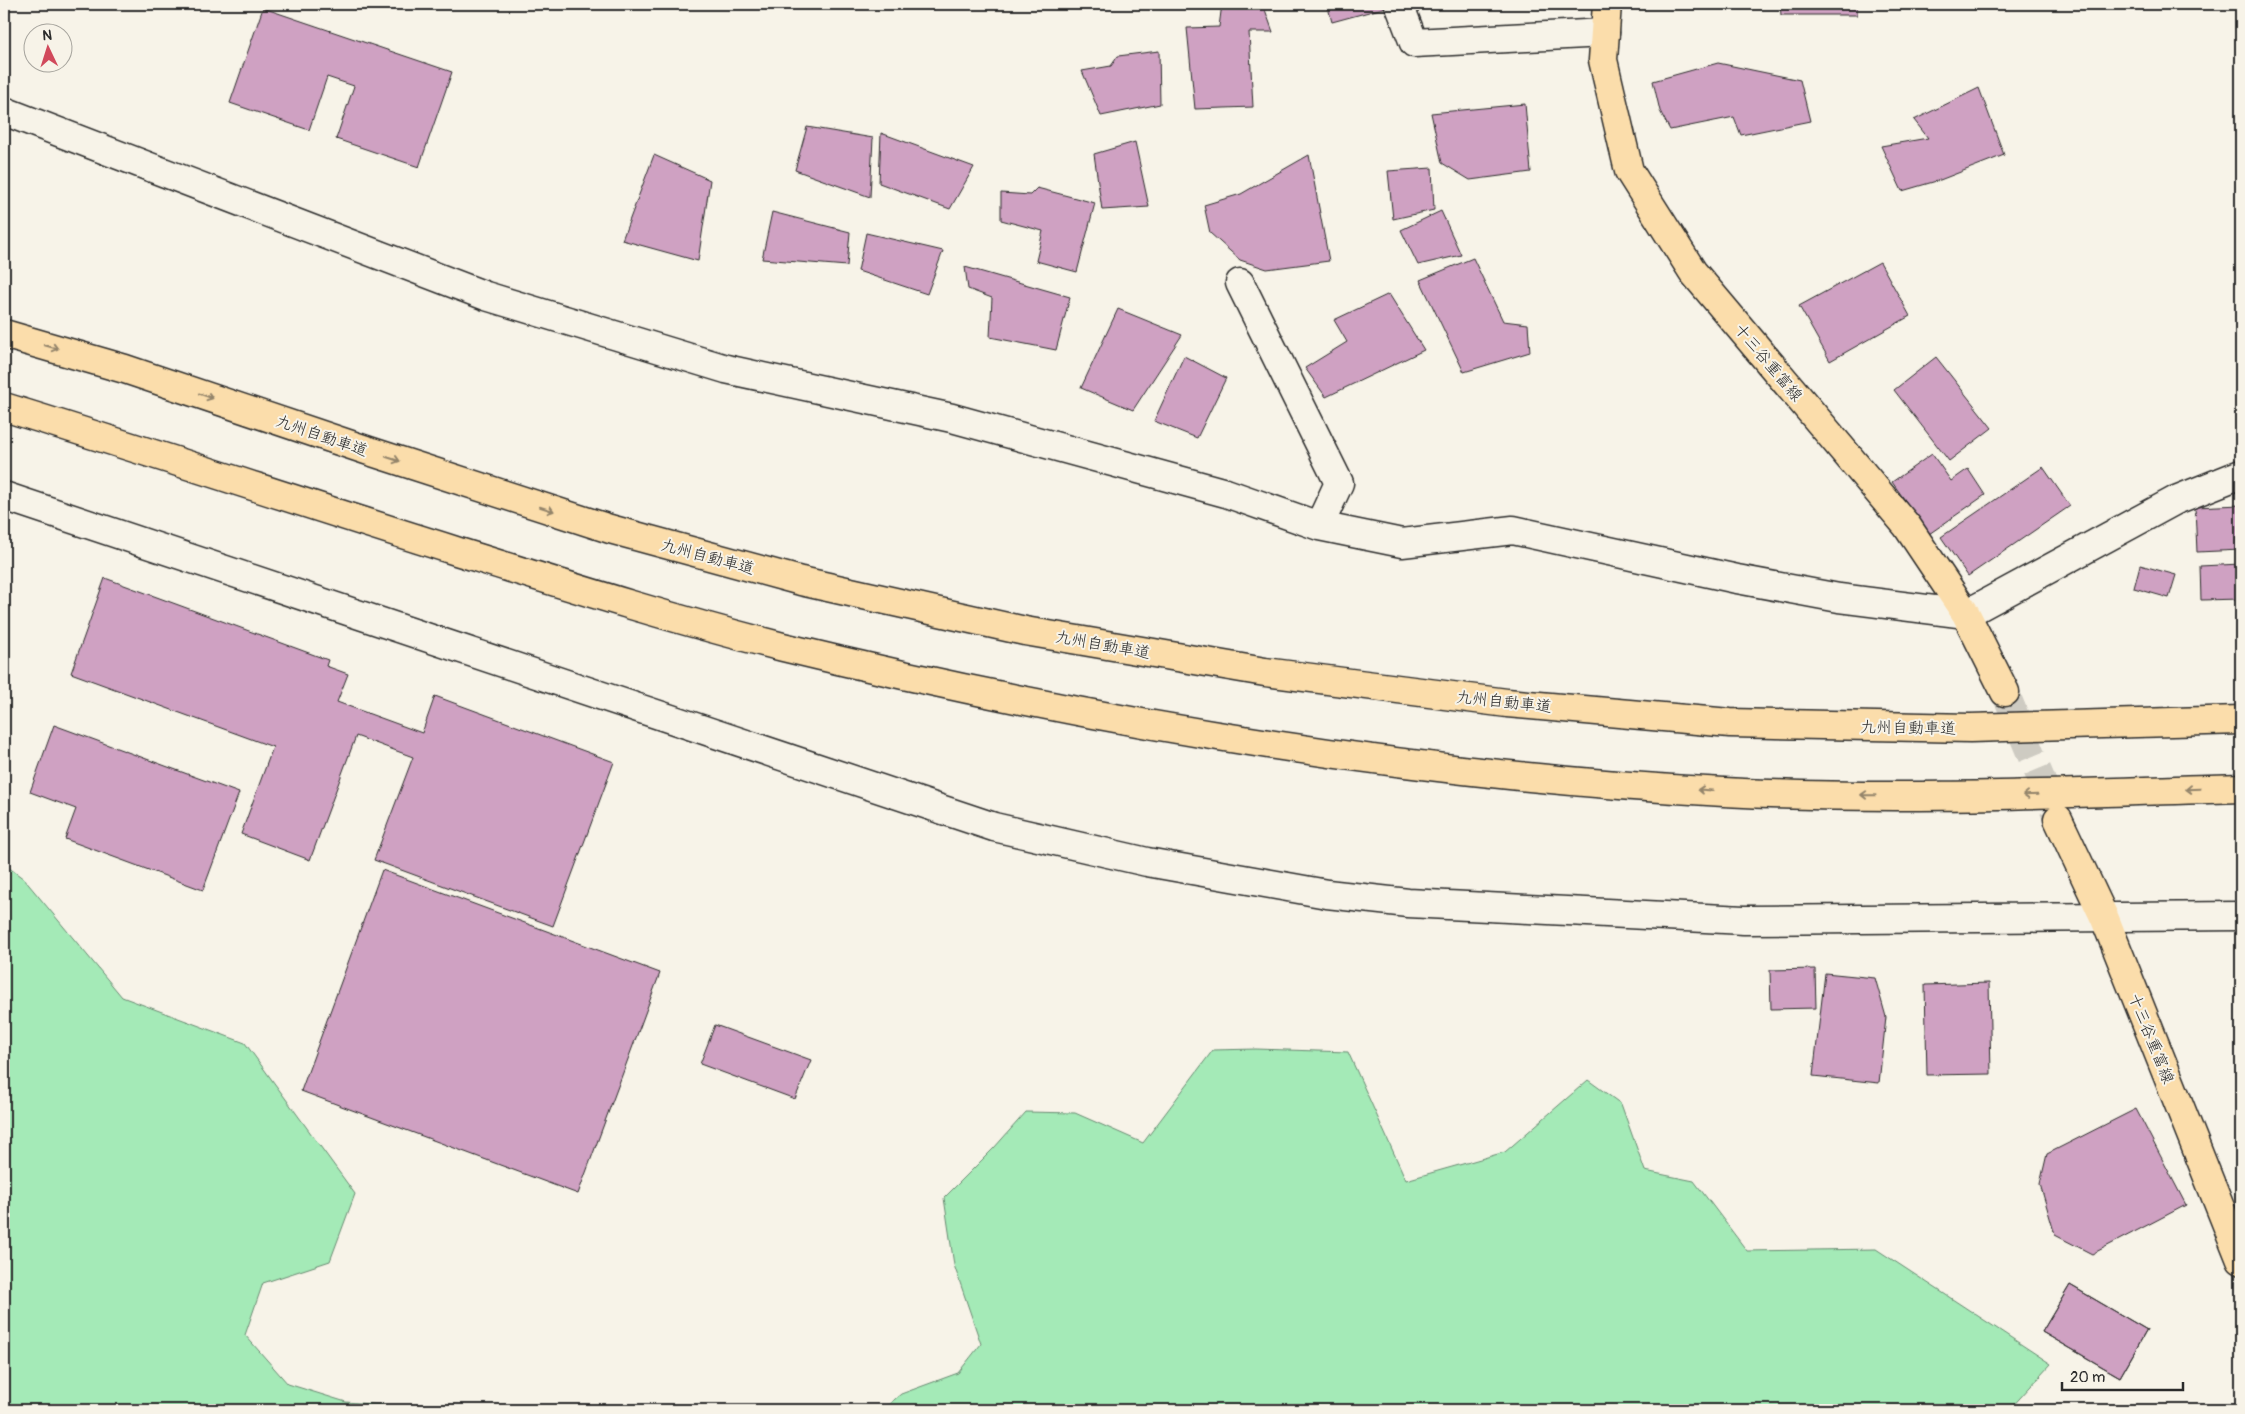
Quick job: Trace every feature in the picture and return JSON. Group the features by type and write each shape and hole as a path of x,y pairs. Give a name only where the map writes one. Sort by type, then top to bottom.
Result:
{"main road":[{"name":"十三谷重富線","path":"1607,4 1603,60 1629,171 1693,272 1907,526 1966,614 2005,692"},
{"name":"九州自動車道","path":"4,334 125,368 366,450 610,529 800,581 1044,634 1265,672 1507,703 1730,723 1970,728 2241,720"},
{"path":"4,407 590,594 781,646 1007,697 1239,740 1494,774 1726,792 1965,797 2241,788"},
{"name":"十三谷重富線","path":"2058,819 2105,919 2241,1260"}],"street":[{"path":"1399,4 1414,43 1605,33"},
{"path":"4,111 486,296 726,369 952,418 1226,493 1319,526 1402,544 1513,530 1737,579 1839,598 1966,614 2176,500 2241,474"},
{"path":"1240,283 1339,483 1319,526"},
{"path":"4,496 994,827 1147,862 1327,894 1408,904 1744,920 2105,919 2241,916"}],"green space":[{"path":"4,864 24,879 122,997 245,1043 355,1194 330,1261 263,1283 245,1335 288,1384 346,1402 442,1410 4,1410"},
{"path":"1256,1049 1348,1052 1406,1180 1505,1152 1588,1080 1621,1104 1645,1171 1694,1181 1747,1251 1876,1249 2051,1364 2009,1410 882,1410 901,1394 958,1373 981,1344 954,1265 944,1198 994,1148 1026,1112 1075,1113 1143,1143 1213,1050"}],"building":[{"path":"1222,4 1263,4 1273,32 1249,32 1253,107 1195,109 1187,28 1219,27"},
{"path":"1327,4 1390,4 1391,6 1332,22"},
{"path":"1780,4 1857,4 1857,15 1781,15"},
{"path":"263,8 452,72 419,167 336,139 354,86 327,77 309,130 230,103"},
{"path":"1159,51 1160,104 1101,116 1082,71 1111,66 1118,56"},
{"path":"1718,63 1800,80 1810,121 1741,135 1734,117 1670,130 1660,111 1653,81"},
{"path":"1979,88 2004,155 1940,180 1902,191 1881,146 1928,138 1914,120"},
{"path":"1525,104 1531,172 1470,180 1442,163 1431,113"},
{"path":"807,127 873,138 870,197 795,170"},
{"path":"881,133 974,167 950,209 879,183"},
{"path":"1135,142 1149,207 1102,210 1094,154"},
{"path":"654,155 710,180 698,261 622,240"},
{"path":"1309,155 1329,261 1267,269 1240,260 1210,233 1204,205 1241,194"},
{"path":"1432,168 1434,210 1393,219 1388,171"},
{"path":"1037,188 1095,203 1077,272 1036,261 1043,231 1001,220 1001,193 1030,195"},
{"path":"1441,211 1461,255 1418,265 1401,230"},
{"path":"772,212 850,232 847,266 762,259"},
{"path":"866,233 943,251 927,294 858,271"},
{"path":"1473,258 1503,321 1528,324 1530,352 1464,372 1420,280"},
{"path":"1880,262 1910,316 1830,361 1799,306"},
{"path":"965,267 1070,297 1056,350 990,337 992,298 968,289"},
{"path":"1389,294 1424,350 1326,397 1305,368 1347,342 1334,320"},
{"path":"1118,309 1182,335 1133,410 1081,388"},
{"path":"1184,356 1226,378 1197,438 1154,421"},
{"path":"1936,357 1992,428 1949,461 1894,390"},
{"path":"1932,454 1951,481 1968,469 1985,495 1929,534 1892,482"},
{"path":"2043,467 2070,506 1968,576 1941,537"},
{"path":"2241,505 2241,550 2197,552 2195,507"},
{"path":"2241,564 2241,599 2201,600 2200,566"},
{"path":"2140,565 2176,575 2169,598 2134,588"},
{"path":"105,578 328,660 326,666 348,674 337,702 422,733 435,696 614,762 553,926 374,860 413,757 356,736 310,860 241,834 273,747 71,673"},
{"path":"54,725 239,793 203,890 65,839 76,809 30,792"},
{"path":"382,870 660,973 578,1194 301,1091"},
{"path":"1815,969 1816,1008 1771,1009 1770,970"},
{"path":"1825,973 1875,978 1886,1017 1879,1083 1813,1076"},
{"path":"1989,983 1991,1074 1927,1075 1925,985"},
{"path":"715,1025 811,1060 795,1099 700,1064"},
{"path":"2136,1109 2186,1205 2092,1254 2055,1235 2040,1184 2047,1154"},
{"path":"2070,1285 2147,1330 2120,1377 2042,1332"},
{"path":"2070,1285 2147,1330 2120,1377 2042,1332"}],"tunnel":[{"path":"2005,692 2056,815"}]}
